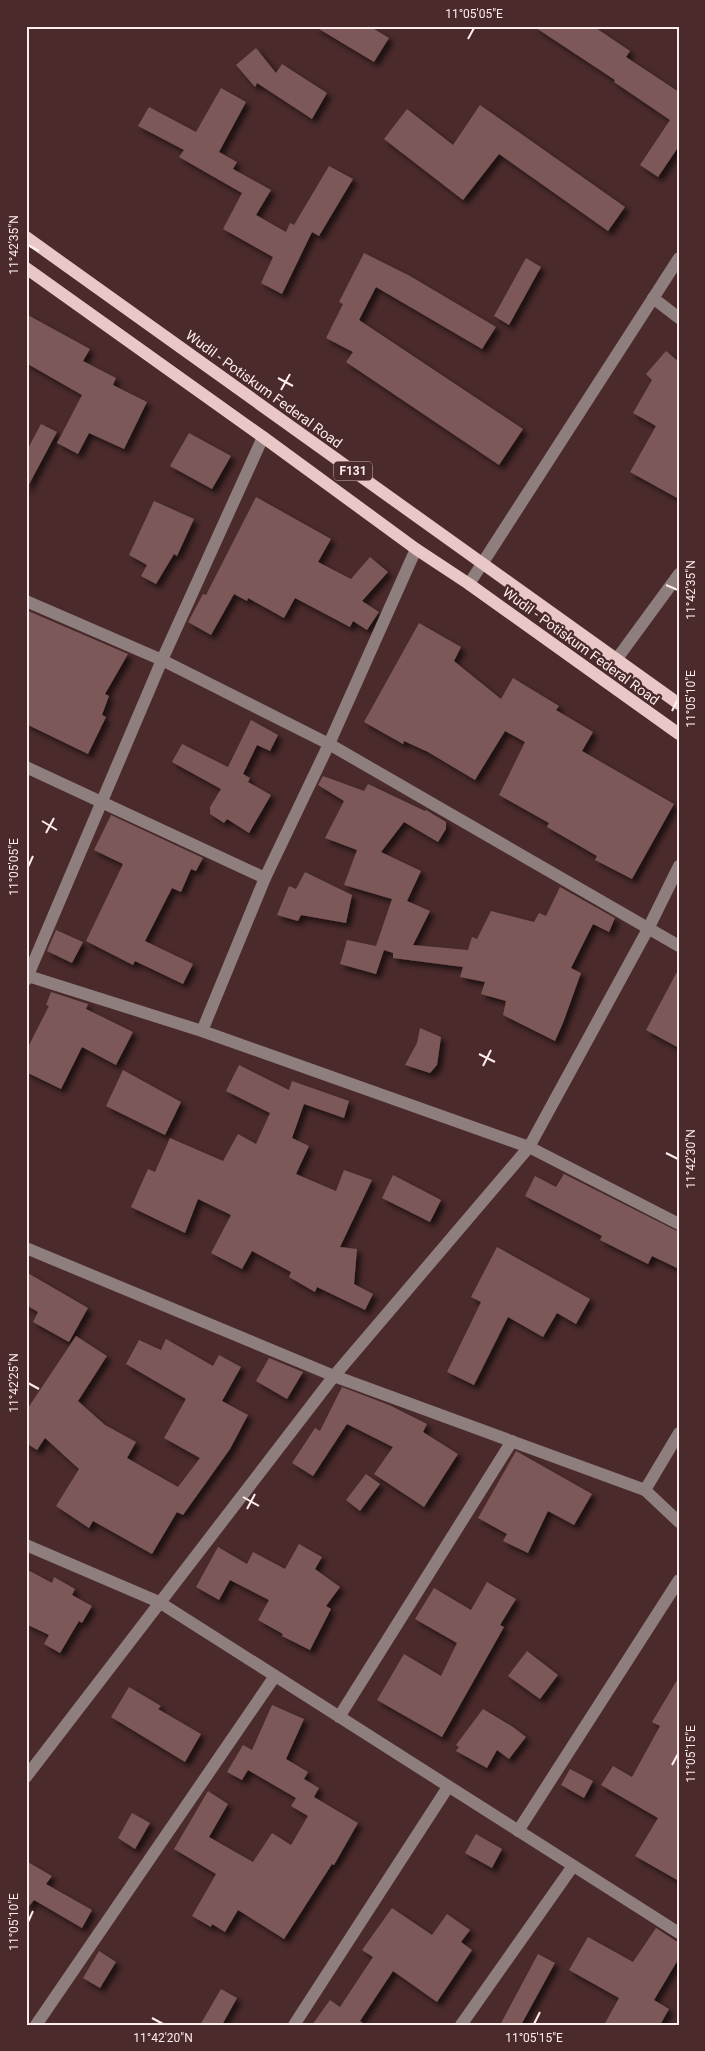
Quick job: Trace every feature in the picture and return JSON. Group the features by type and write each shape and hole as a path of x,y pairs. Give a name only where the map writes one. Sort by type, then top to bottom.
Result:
{"main road":[{"name":"Wudil - Potiskum Federal Road","path":"26,237 679,704"},
{"name":"Wudil - Potiskum Federal Road","path":"26,268 416,549 469,584 679,734"}],"street":[{"path":"469,584 679,258"},
{"path":"653,298 679,318"},
{"path":"263,437 162,660 27,978 202,1031 528,1147 679,1224"},
{"path":"202,1031 265,878 329,744 416,549"},
{"path":"616,660 679,574"},
{"path":"26,601 162,660 329,744 679,946"},
{"path":"26,767 265,878"},
{"path":"26,1777 334,1376 528,1147 648,929 679,866"},
{"path":"26,1248 334,1376 645,1490 679,1522"},
{"path":"645,1490 679,1433"},
{"path":"339,1717 512,1441"},
{"path":"26,1545 159,1602 679,1933"},
{"path":"518,1831 679,1580"},
{"path":"36,2025 274,1676"},
{"path":"294,2025 448,1787"},
{"path":"461,2025 573,1866"}],"building":[{"path":"314,26 369,26 389,38 374,62"},
{"path":"533,26 593,26 630,51 626,57 679,92 679,146 658,177 640,165 670,120 614,82 615,80"},
{"path":"256,48 276,73 282,64 327,93 312,119 257,83 255,87 236,65"},
{"path":"221,88 246,102 219,152 237,162 233,169 271,190 256,215 286,232 290,223 294,225 329,166 353,179 319,236 312,232 282,294 261,283 273,257 223,229 242,193 179,157 184,150 138,126 149,107 196,132"},
{"path":"480,105 625,207 608,231 499,154 463,200 384,139 407,109 453,145"},
{"path":"364,253 410,276 496,327 482,349 376,287 359,320 523,429 499,465 346,362 353,352 326,338 343,304 339,302"},
{"path":"526,258 541,267 509,325 494,316"},
{"path":"26,314 90,349 83,361 116,378 113,385 147,402 124,449 89,433 78,454 57,443 82,395 26,363"},
{"path":"666,351 679,362 679,499 630,472 656,426 633,413 652,380 646,374"},
{"path":"41,424 57,432 26,490 26,452"},
{"path":"189,433 231,456 212,489 170,466"},
{"path":"256,497 331,539 318,562 351,579 370,557 388,572 362,601 379,612 367,630 353,621 350,627 295,598 284,618 248,598 247,601 234,594 211,635 188,622 203,594 206,595"},
{"path":"154,501 194,519 177,556 174,554 156,584 141,576 147,565 129,555"},
{"path":"26,610 128,654 105,694 109,696 102,715 106,717 88,754 26,724"},
{"path":"419,623 461,647 454,661 501,699 513,678 559,706 556,710 593,732 582,751 674,804 632,879 595,860 597,856 547,827 549,823 499,795 525,742 505,731 475,780 428,752 404,741 403,744 364,722"},
{"path":"251,720 278,735 270,751 257,745 243,774 250,778 248,782 271,795 249,833 227,819 224,823 210,814 210,807 221,789 172,762 182,744 228,767"},
{"path":"323,776 364,791 368,784 426,810 446,822 446,829 438,842 404,822 381,852 421,871 407,901 430,911 413,945 468,950 472,937 477,939 491,911 534,922 539,913 546,916 560,887 615,918 609,932 593,924 571,968 581,973 555,1041 503,1015 506,1001 481,994 485,982 460,977 463,967 393,958 393,953 384,950 376,974 340,964 347,940 376,946 392,899 344,885 357,850 325,838 344,801 318,785"},
{"path":"111,815 203,858 196,871 191,869 181,892 172,888 145,941 193,964 183,984 135,961 133,965 86,941 123,864 94,850"},
{"path":"305,872 352,895 346,923 301,915 298,921 277,915 289,886 296,889"},
{"path":"56,930 83,942 72,963 47,951"},
{"path":"679,968 679,1048 646,1030"},
{"path":"51,992 88,1004 86,1009 133,1032 116,1065 82,1047 61,1089 26,1072 26,1051 49,1006 46,1005"},
{"path":"420,1028 441,1037 437,1065 430,1073 405,1065 417,1043"},
{"path":"239,1065 289,1090 292,1081 349,1101 344,1118 304,1104 292,1138 309,1146 296,1174 336,1191 344,1170 372,1180 340,1247 357,1249 354,1284 373,1294 365,1310 317,1287 315,1292 289,1277 291,1272 252,1251 242,1269 211,1253 231,1215 198,1199 185,1233 131,1207 148,1169 155,1172 170,1138 223,1161 238,1134 256,1144 270,1113 226,1091"},
{"path":"123,1070 181,1102 165,1135 106,1106"},
{"path":"564,1174 679,1232 679,1269 652,1256 648,1264 600,1240 602,1236 525,1196 535,1176 556,1187"},
{"path":"393,1175 441,1200 430,1222 382,1198"},
{"path":"497,1247 590,1299 576,1324 557,1313 543,1337 508,1317 474,1385 447,1372 481,1302 471,1297"},
{"path":"26,1272 88,1308 69,1342 33,1322 38,1312 26,1305"},
{"path":"76,1336 107,1356 78,1401 105,1425 136,1442 127,1458 178,1487 200,1458 164,1438 186,1399 126,1364 139,1340 161,1350 166,1339 213,1366 219,1355 241,1367 222,1401 248,1415 230,1449 183,1515 177,1512 152,1554 93,1521 89,1528 56,1506 79,1469 45,1438 37,1450 26,1443 26,1411"},
{"path":"269,1358 303,1372 287,1399 256,1381"},
{"path":"342,1387 389,1405 427,1424 423,1432 458,1454 424,1507 374,1474 393,1447 347,1424 313,1476 292,1463 315,1428 320,1431"},
{"path":"516,1451 592,1494 574,1525 548,1511 528,1553 503,1541 507,1534 478,1518"},
{"path":"366,1474 380,1484 360,1511 346,1500"},
{"path":"299,1544 322,1557 315,1569 340,1587 326,1606 331,1609 310,1650 282,1636 283,1634 258,1620 269,1600 230,1580 219,1600 196,1587 218,1547 247,1564 253,1552 285,1569"},
{"path":"26,1569 52,1583 54,1577 75,1589 72,1595 92,1606 82,1623 79,1621 60,1653 44,1644 49,1635 26,1624"},
{"path":"487,1582 516,1599 500,1625 504,1627 442,1737 377,1700 404,1654 441,1676 457,1643 415,1619 434,1588 471,1610"},
{"path":"527,1651 558,1675 540,1699 508,1676"},
{"path":"679,1677 679,1881 635,1856 658,1818 601,1785 613,1766 632,1777 660,1726 652,1722"},
{"path":"129,1687 161,1706 158,1709 201,1734 185,1762 111,1717"},
{"path":"272,1705 304,1719 286,1759 308,1772 304,1779 319,1788 314,1797 358,1823 334,1865 332,1864 284,1939 238,1910 225,1932 212,1924 211,1927 192,1916 216,1874 174,1849 208,1791 228,1804 209,1837 253,1862 272,1833 291,1845 308,1816 291,1806 296,1798 248,1770 242,1780 227,1772 243,1745 252,1750"},
{"path":"483,1709 526,1737 509,1759 497,1750 487,1768 456,1751 459,1747 456,1745"},
{"path":"570,1769 593,1781 584,1798 561,1785"},
{"path":"132,1813 150,1823 135,1849 118,1838"},
{"path":"476,1834 502,1849 492,1868 465,1853"},
{"path":"26,1861 52,1876 46,1884 92,1910 82,1928 34,1900 26,1910"},
{"path":"392,1908 432,1935 447,1914 470,1930 461,1942 472,1950 437,2002 393,1971 360,2021 366,2025 312,2025 330,2000 340,2007 373,1957 362,1950"},
{"path":"656,1928 679,1943 679,1958 654,2000 669,2009 660,2025 604,2025 619,1998 569,1970 588,1937 633,1962"},
{"path":"99,1951 116,1962 100,1988 83,1978"},
{"path":"538,1954 555,1963 521,2025 500,2025"},
{"path":"221,1989 237,1998 222,2025 200,2025"}]}
